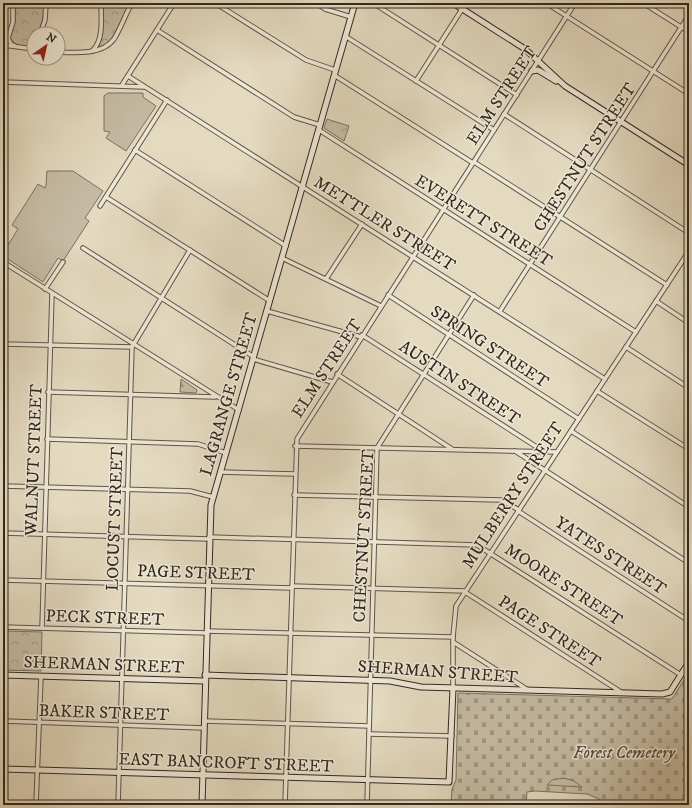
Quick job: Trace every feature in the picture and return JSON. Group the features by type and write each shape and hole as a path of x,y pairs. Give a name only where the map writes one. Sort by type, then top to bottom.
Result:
{"street":[{"path":"13,3 13,22 8,36 9,42 15,46"},
{"path":"43,26 45,20 46,3"},
{"path":"92,51 96,46 100,35 101,3"},
{"path":"66,52 92,51 104,48 112,42 132,3"},
{"path":"122,85 174,3"},
{"path":"215,3 306,60 335,72 667,285"},
{"path":"316,3 325,9 351,17"},
{"name":"LAGRANGE STREET","path":"202,805 209,538 210,513 213,497 355,3"},
{"path":"373,3 517,95"},
{"path":"453,3 525,49 565,86"},
{"path":"416,81 466,3"},
{"path":"546,3 689,94"},
{"name":"ELM STREET","path":"285,805 296,446 302,429 575,3"},
{"path":"643,3 689,32"},
{"name":"CHESTNUT STREET","path":"500,311 689,15"},
{"name":"EVERETT STREET","path":"157,30 294,117 319,127 443,209 636,332"},
{"path":"3,36 8,36"},
{"path":"345,36 494,130"},
{"path":"3,45 26,48"},
{"path":"532,71 540,71 689,165"},
{"name":"METTLER STREET","path":"128,76 605,379"},
{"name":"METTLER STREET","path":"3,82 138,85 151,90"},
{"path":"100,206 167,100"},
{"path":"504,114 689,233"},
{"path":"135,150 286,246"},
{"path":"106,197 270,301"},
{"path":"326,279 362,224"},
{"path":"83,248 253,358 332,382"},
{"name":"LOCUST STREET","path":"118,805 132,346 190,250"},
{"name":"MULBERRY STREET","path":"449,782 452,736 453,640 455,609 689,251"},
{"path":"282,258 381,306"},
{"path":"3,262 132,346 238,410"},
{"path":"45,289 62,262"},
{"name":"WALNUT STREET","path":"42,628 52,293"},
{"name":"SPRING STREET","path":"388,295 579,419"},
{"name":"CHESTNUT STREET","path":"367,805 377,448 474,295"},
{"path":"656,302 689,323"},
{"name":"AUSTIN STREET","path":"267,311 362,336 543,451"},
{"path":"3,344 132,346"},
{"path":"626,347 689,388"},
{"path":"337,374 453,450"},
{"path":"597,390 689,449"},
{"path":"48,392 217,397"},
{"path":"571,431 689,507"},
{"path":"47,439 198,444 226,453"},
{"path":"296,446 558,452"},
{"path":"515,451 689,563"},
{"path":"220,472 295,474"},
{"path":"3,486 190,491 213,497"},
{"name":"YATES STREET","path":"294,495 501,500 689,621"},
{"name":"MOORE STREET","path":"3,532 477,545 681,674"},
{"name":"PAGE STREET","path":"3,580 465,592 621,692"},
{"name":"PECK STREET","path":"3,627 372,636 453,640"},
{"path":"453,640 529,690"},
{"path":"681,674 689,662"},
{"name":"SHERMAN STREET","path":"3,675 122,678 290,678 390,680 421,687 662,694 670,692 681,674"},
{"path":"36,805 41,676"},
{"path":"204,721 369,726"},
{"name":"BAKER STREET","path":"3,722 204,728"},
{"path":"369,734 452,736"},
{"name":"EAST BANCROFT STREET","path":"3,769 449,782"}],"green space":[{"path":"15,3 44,3 43,19 41,26 26,26 26,46 16,45 10,38 15,22"},
{"path":"102,3 130,3 112,38 108,43 100,47 99,46"},
{"path":"108,93 143,93 143,97 156,106 126,151 106,138 110,132 104,131 104,96"},
{"path":"327,119 349,126 344,141 324,128"},
{"path":"47,171 73,171 103,191 85,218 89,221 63,261 58,258 43,282 3,256 3,253 18,229 12,225 38,184 45,188"},
{"path":"181,379 197,390 196,393 180,392"},
{"path":"3,631 42,632 41,671 3,670"},
{"name":"Forest Cemetery","path":"689,672 689,805 604,805 599,799 587,794 535,791 527,792 526,805 451,805 452,789 456,780 458,693 672,699"},
{"path":"564,778 574,781 582,787 547,785 552,780"}]}
